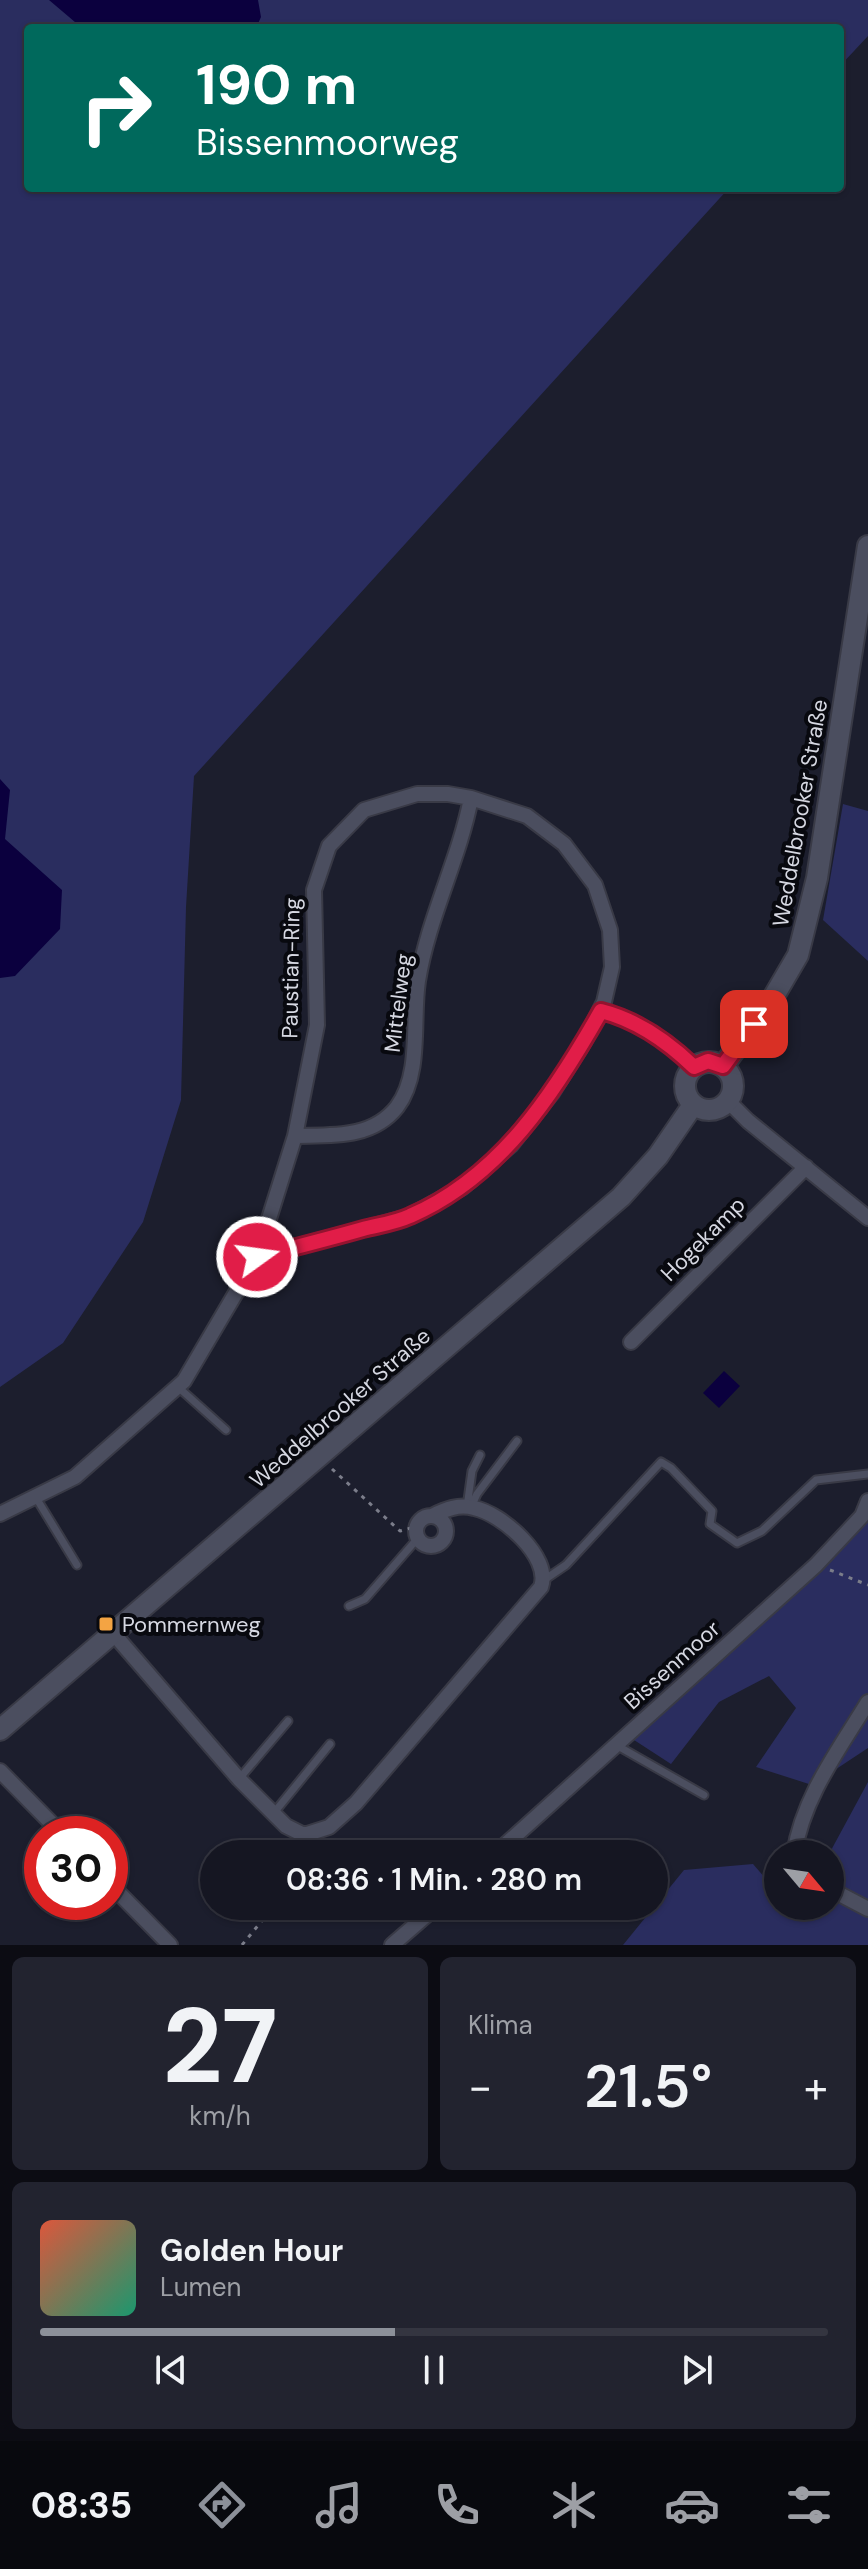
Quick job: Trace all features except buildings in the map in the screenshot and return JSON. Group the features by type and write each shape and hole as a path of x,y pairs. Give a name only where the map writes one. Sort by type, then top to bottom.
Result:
{"street":[{"name":"Weddelbrooker Straße","path":"723,1066 770,1003 798,955 817,878 868,546"},
{"name":"Paustian-Ring","path":"0,1514 75,1477 184,1381 257,1257 295,1136 317,1025 314,890 329,846 364,810 417,794 471,798 527,816 564,844 595,885 610,930 612,967 601,1011 552,1093 519,1134 463,1187 408,1217 257,1257"},
{"name":"Mittelweg","path":"295,1136 340,1135 368,1130 397,1106 412,1072 418,980 439,899 464,833 471,798"},
{"path":"601,1011 635,1022 694,1067"},
{"path":"708,1061 723,1066 732,1078 728,1101 707,1110 693,1105 685,1086 694,1067 708,1061"},
{"path":"728,1101 868,1218"},
{"name":"Weddelbrooker Straße","path":"0,1730 621,1197 658,1156 693,1105"},
{"name":"Hogekamp","path":"631,1342 806,1167"},
{"name":"Bissenmoor","path":"511,1840 816,1565 862,1516 868,1501"},
{"path":"113,1633 239,1779 286,1826 304,1835 329,1827 356,1803 544,1580 544,1571 535,1552 491,1513 469,1507 448,1508 423,1526"},
{"path":"796,1840 798,1827 813,1792 868,1702"},
{"path":"0,1771 44,1816"},
{"path":"844,1896 868,1909"},
{"path":"128,1902 170,1945"},
{"path":"392,1945 421,1920"}],"lane":[{"path":"178,1387 226,1430"},
{"path":"469,1507 517,1441"},
{"path":"469,1507 472,1471 480,1455"},
{"path":"544,1580 566,1565 661,1462 671,1468 712,1511 710,1524 737,1543 762,1531 816,1480 868,1474"},
{"path":"35,1496 77,1565"},
{"path":"349,1606 365,1599 423,1526"},
{"path":"239,1779 288,1721"},
{"path":"273,1814 330,1744"},
{"path":"616,1745 704,1795"},
{"path":"304,1835 304,1840"}],"path":[{"path":"319,1458 400,1531 423,1526"},
{"path":"816,1565 868,1585"},
{"path":"242,1945 263,1920"}],"shaded area":[{"path":"0,0 868,0 868,36 844,62 844,24 24,24 24,192 725,192 194,776 186,907 181,1100 143,1222 63,1343 0,1387"},
{"path":"49,0 258,0 261,17 258,24 77,24"},
{"path":"0,779 10,790 5,839 62,890 60,929 15,976 0,978"},
{"path":"843,804 868,811 868,961 823,920"},
{"path":"724,1371 740,1386 719,1408 703,1393"},
{"path":"868,1511 868,1748 812,1785 756,1767 796,1708 769,1676 719,1702 671,1764 631,1738"},
{"path":"868,1782 868,1945 623,1945 643,1920 668,1920 668,1890 684,1870 753,1864 764,1877 764,1920 844,1920 844,1840 837,1840"}],"place":[{"name":"Pommernweg","path":"106,1624"}],"route":[{"path":"257,1257 408,1217 463,1187 511,1145 552,1093 601,1011 635,1022 694,1067 708,1061 723,1066 754,1024"}]}
